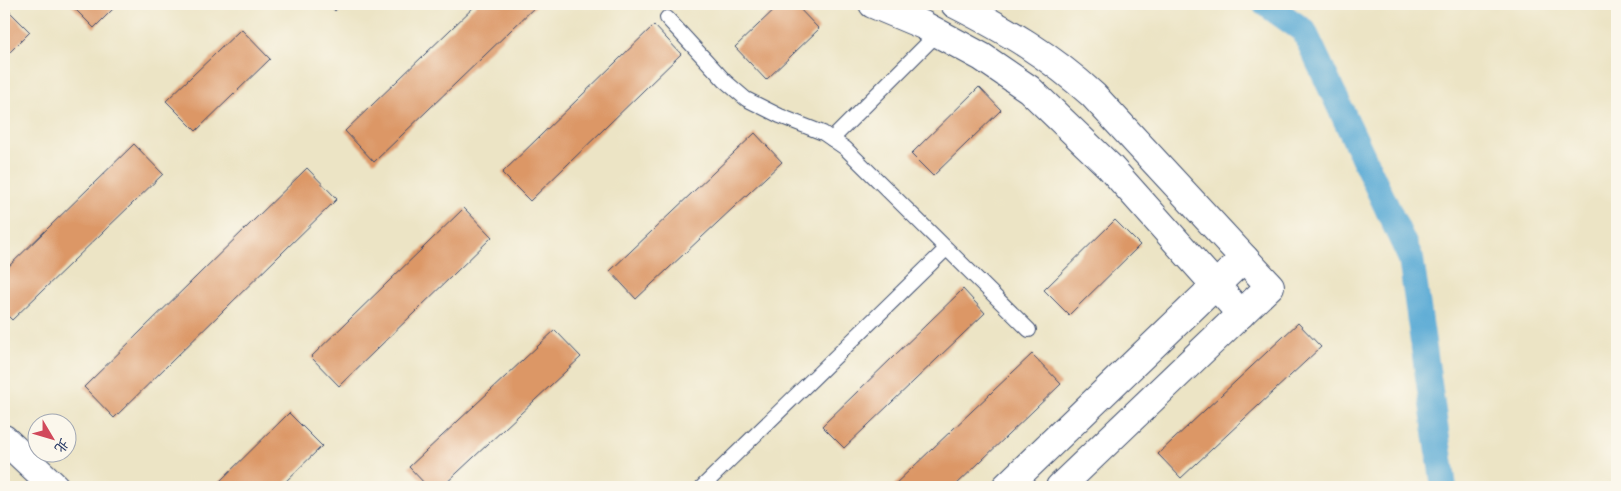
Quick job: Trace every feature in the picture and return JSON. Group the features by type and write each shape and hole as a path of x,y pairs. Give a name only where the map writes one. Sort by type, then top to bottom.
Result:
{"street":[{"path":"873,4 938,32 982,57 1029,89 1110,167 1242,314"},
{"path":"955,4 1012,34 1062,67 1093,95 1270,286 1060,487"},
{"path":"1006,487 1244,258"},
{"path":"4,439 55,487"}],"lane":[{"path":"666,18 725,81 746,98 832,139 845,148 1029,330"},
{"path":"832,139 938,32"},
{"path":"702,487 946,249"}],"building":[{"path":"70,4 118,4 94,28"},
{"path":"328,4 342,4 335,11"},
{"path":"477,4 538,4 374,162 345,131"},
{"path":"780,4 795,4 819,29 766,80 735,47"},
{"path":"4,6 30,32 4,58"},
{"path":"654,25 681,54 530,201 502,173"},
{"path":"241,29 270,59 196,131 166,101"},
{"path":"979,87 1001,110 933,176 911,154"},
{"path":"755,133 782,162 636,299 610,271"},
{"path":"134,144 163,174 12,320 4,312 4,271"},
{"path":"307,168 337,199 114,418 84,387"},
{"path":"464,208 492,237 339,386 311,357"},
{"path":"1115,220 1140,245 1069,315 1044,290"},
{"path":"963,289 985,313 844,448 822,426"},
{"path":"1298,323 1321,347 1181,478 1158,454"},
{"path":"555,330 581,357 442,487 428,487 409,467"},
{"path":"1032,354 1061,384 954,487 892,487"},
{"path":"289,413 322,446 280,487 214,487"}],"waterway":[{"path":"1266,4 1304,31 1411,259 1444,487"}]}
